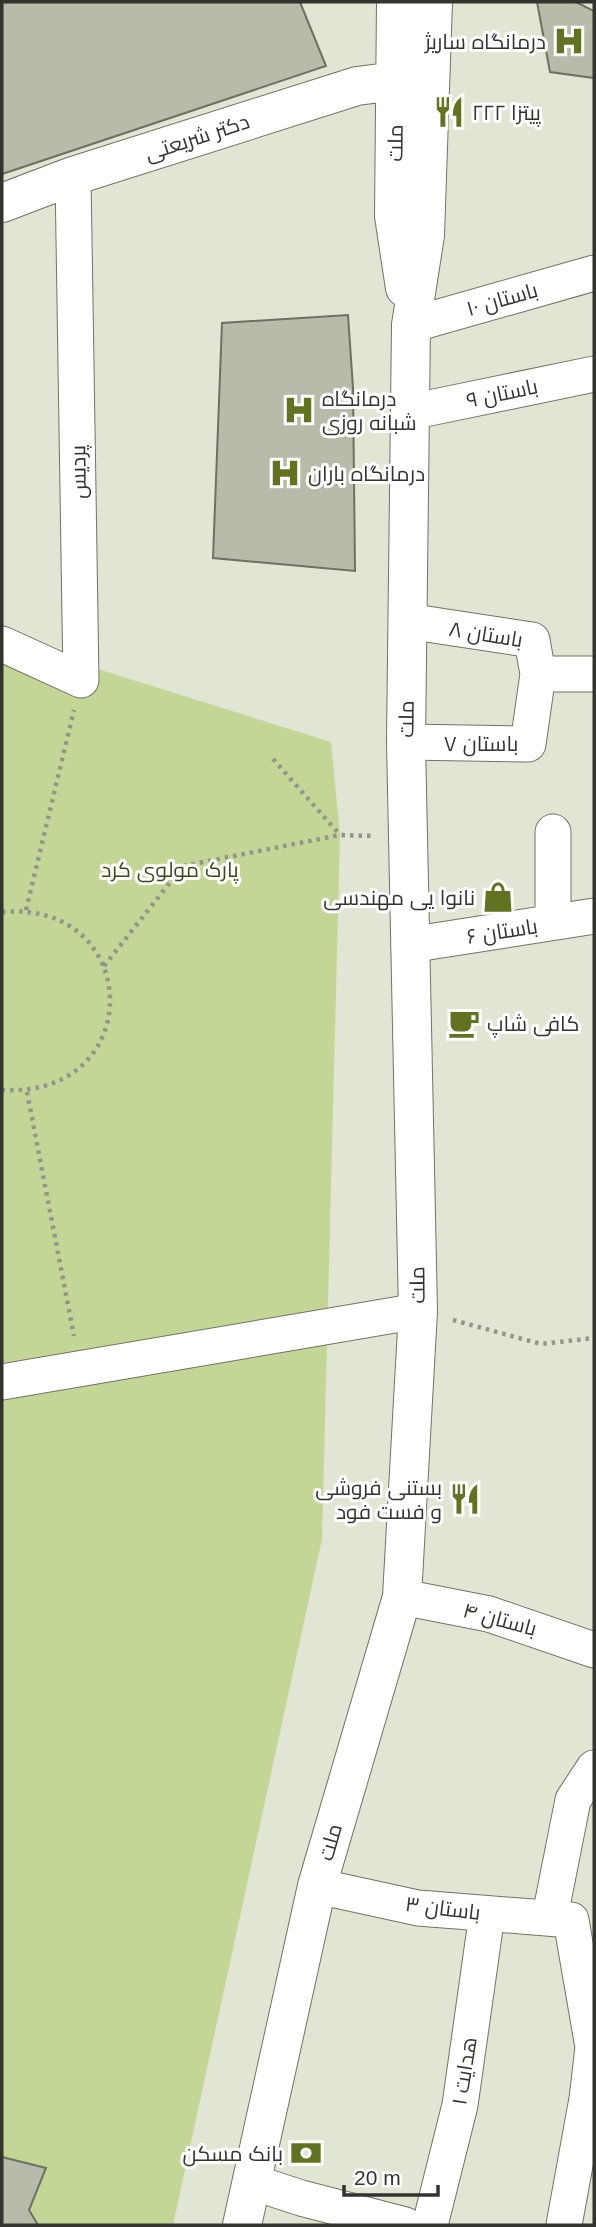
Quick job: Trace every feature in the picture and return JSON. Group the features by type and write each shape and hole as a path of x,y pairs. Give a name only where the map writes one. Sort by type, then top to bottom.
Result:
{"street":[{"name":"ملت","path":"396,2 394,216 411,325"},
{"name":"ملت","path":"242,2225 317,1886 402,1597 418,1311 405,742 411,325 425,235 433,2"},
{"name":"دکتر شریعتی","path":"2,203 73,176 357,86 396,81"},
{"name":"پردیس","path":"73,176 81,680"},
{"name":"باستان ۱۰","path":"411,325 594,273"},
{"name":"باستان ۹","path":"410,412 594,374"},
{"name":"باستان ۸","path":"407,621 532,640 538,674"},
{"path":"2,644 81,680"},
{"path":"538,674 594,674"},
{"name":"باستان ۷","path":"405,742 528,744 538,674"},
{"path":"553,832 553,922"},
{"name":"باستان ۶","path":"409,945 594,916"},
{"path":"2,1382 418,1311"},
{"name":"باستان ۴","path":"402,1597 489,1614 594,1650"},
{"path":"564,2225 587,2099 593,2047 590,2003 561,1918 573,1800 594,1768"},
{"name":"باستان ۳","path":"317,1886 418,1908 561,1918"},
{"name":"هدایت ۱","path":"430,2225 460,2105 487,1914"},
{"path":"252,2182 301,2199 405,2225"}],"path":[{"path":"26,910 81,680"},
{"path":"273,759 340,835"},
{"path":"104,965 183,866 340,835 407,836"},
{"path":"2,912 26,910 51,915 73,926 91,944 104,965 110,993 109,1012 98,1048 79,1070 55,1085 27,1091 2,1090"},
{"path":"27,1091 80,1368"},
{"path":"418,1311 541,1344 594,1338"}],"green space":[{"name":"پارک مولوی کرد","path":"2,639 331,742 340,835 322,1539 173,2225 2,2225"}],"building":[{"path":"2,2 300,2 326,66 2,174"},
{"name":"درمانگاه ساریژ","path":"537,2 576,2 594,11 594,78 550,72"},
{"name":"درمانگاه باران","path":"348,315 353,388 355,571 213,558 222,323"},
{"path":"2,2157 46,2168 29,2210 38,2225 2,2225"}],"place":[{"name":"درمانگاه ساریژ","path":"569,41"},
{"name":"پیتزا ۲۲۲","path":"449,112"},
{"name":"درمانگاه شبانه روزی","path":"299,410"},
{"name":"درمانگاه باران","path":"285,473"},
{"name":"نانوا یی مهندسی","path":"498,897"},
{"name":"کافی شاپ","path":"464,1023"},
{"name":"بستنی فروشی و فست فود","path":"465,1499"},
{"name":"بانک مسکن","path":"306,2153"}]}
